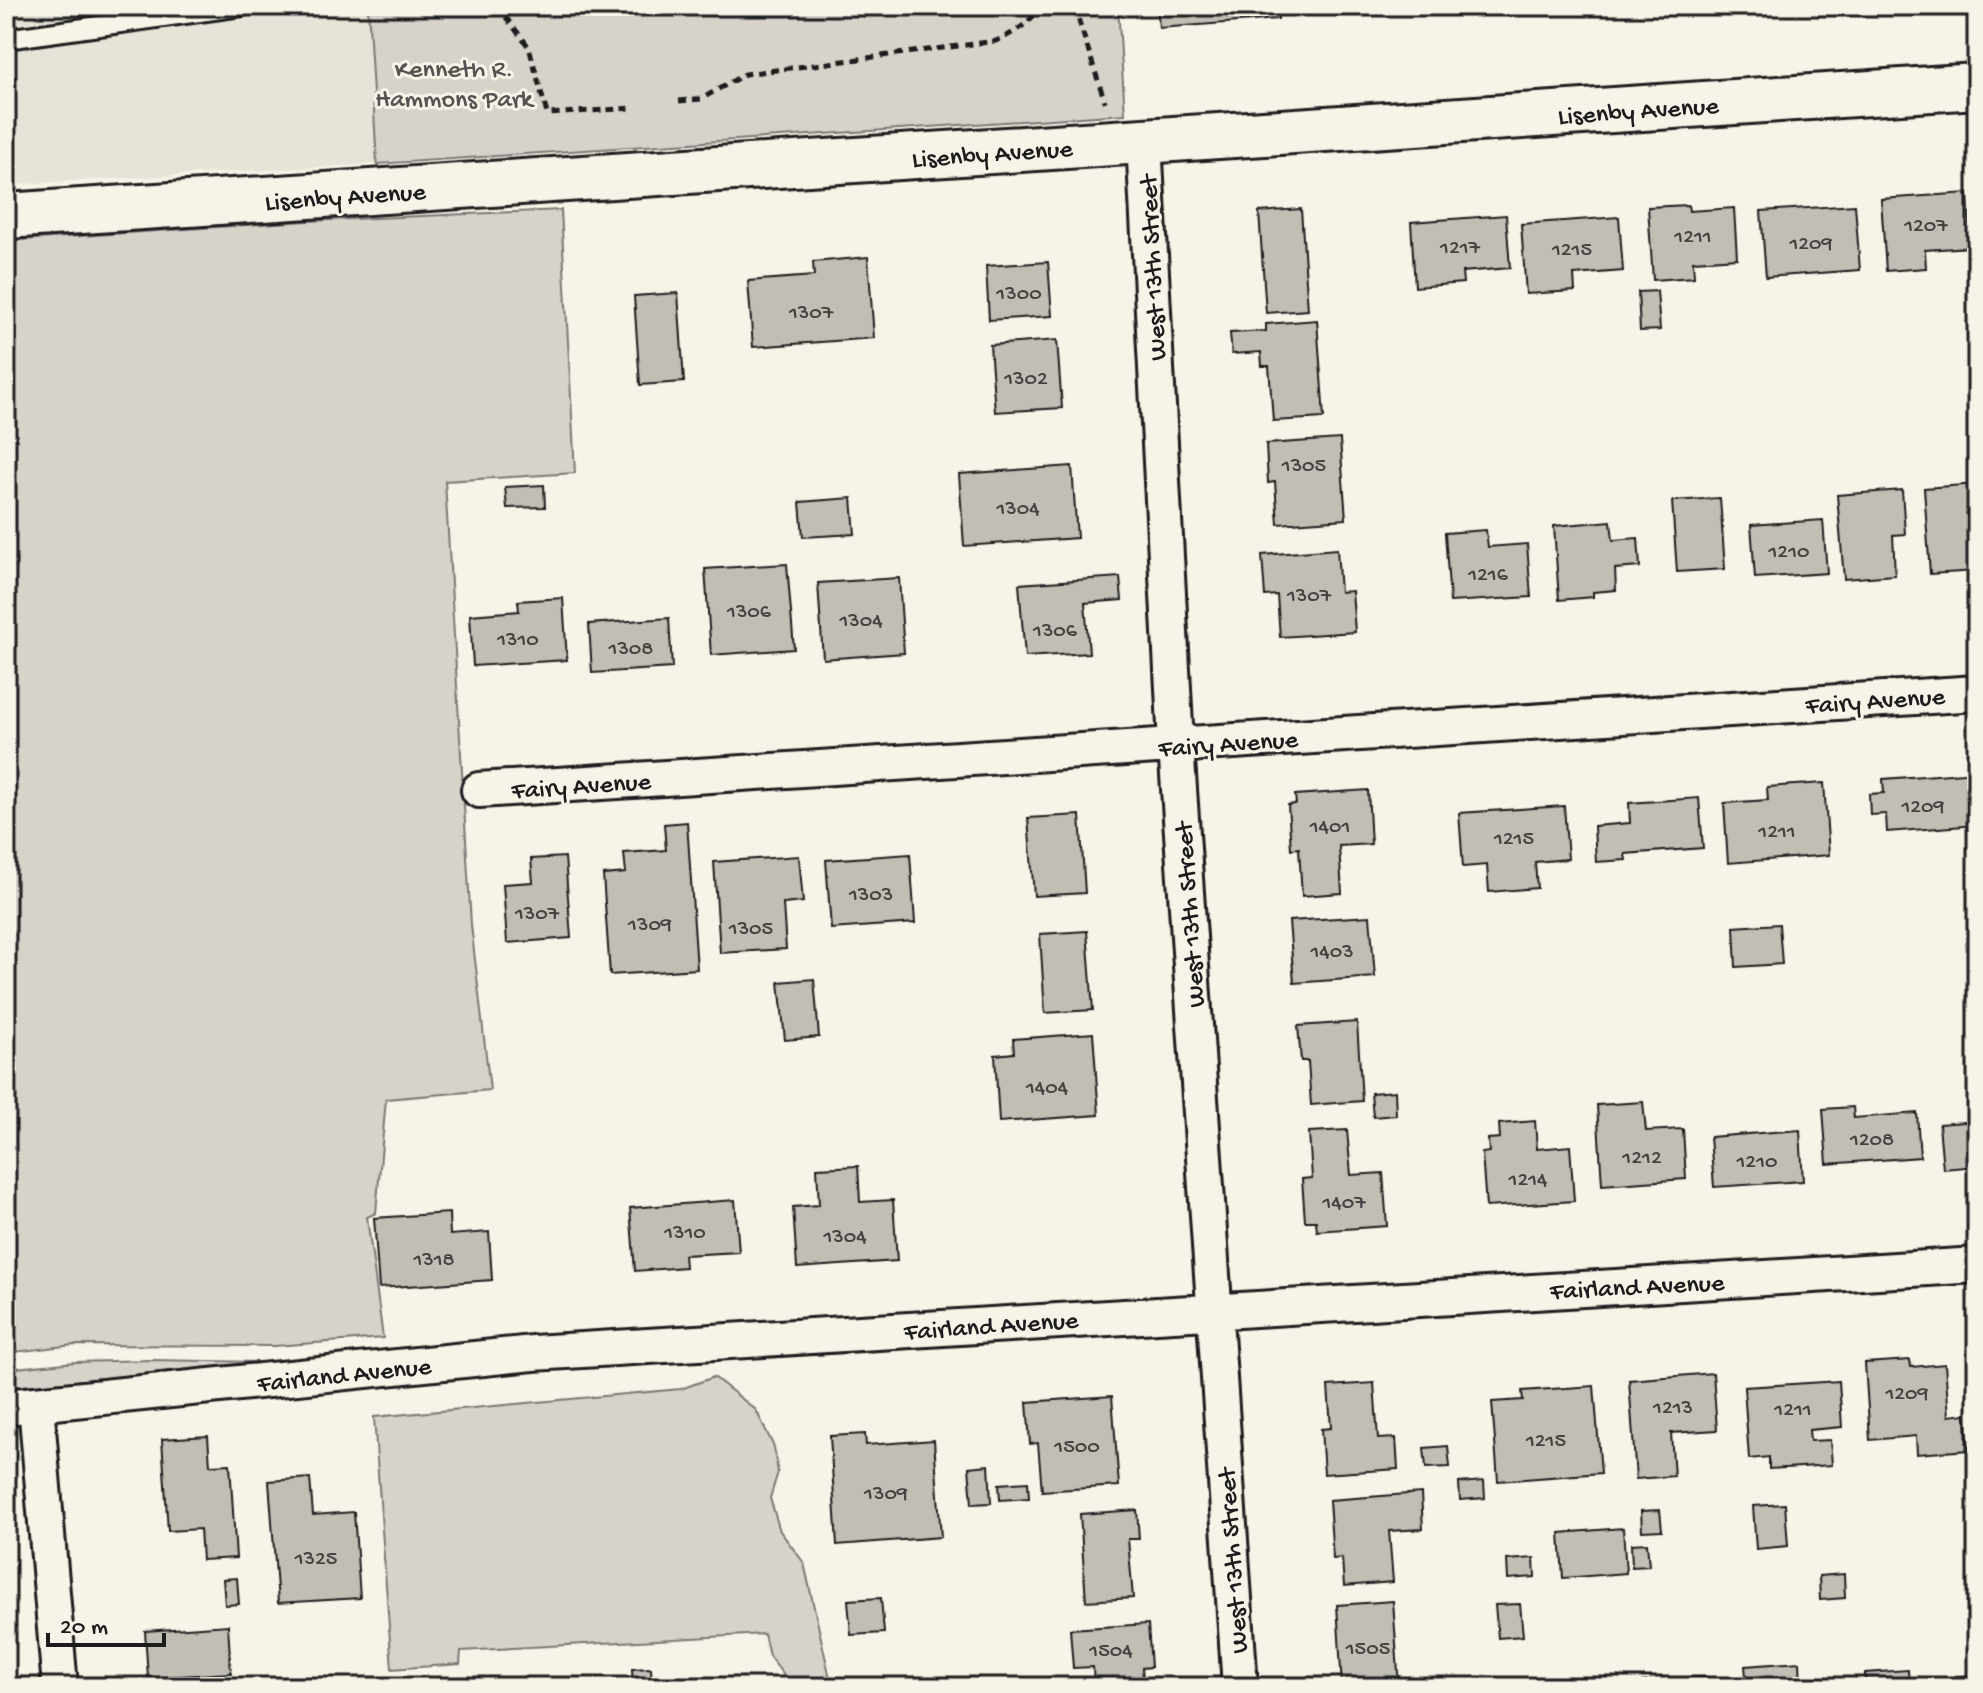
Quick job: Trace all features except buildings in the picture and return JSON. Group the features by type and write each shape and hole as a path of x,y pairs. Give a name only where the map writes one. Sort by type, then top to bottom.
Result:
{"main road":[{"name":"Lisenby Avenue","path":"6,216 1977,86"}],"street":[{"name":"West 13th Street","path":"1144,141 1176,745 1240,1687"},
{"name":"Fairy Avenue","path":"479,790 1977,693"},
{"name":"Fairland Avenue","path":"21,1406 533,1353 1977,1265"},
{"path":"21,1406 60,1687"}],"lane":[{"path":"6,39 242,6"}],"path":[{"path":"497,6 529,47 547,114 634,108"},
{"path":"679,101 716,93 745,74 996,41 1012,34 1034,16 1040,6"},
{"path":"1074,6 1105,102"}],"shaded area":[{"path":"6,6 368,6 377,164 6,185"}],"green space":[{"name":"Kenneth R. Hammons Park","path":"368,6 1118,6 1125,114 377,164"},
{"path":"561,210 575,473 445,481 471,925 490,1090 386,1099 376,1213 367,1217 383,1338 274,1346 74,1345 6,1353 6,241 307,221"},
{"path":"75,1362 260,1362 6,1388 6,1369"},
{"path":"714,1377 756,1410 774,1447 778,1472 770,1498 780,1531 804,1563 832,1687 793,1687 769,1656 764,1634 461,1651 460,1664 392,1669 374,1417 681,1389"}]}
